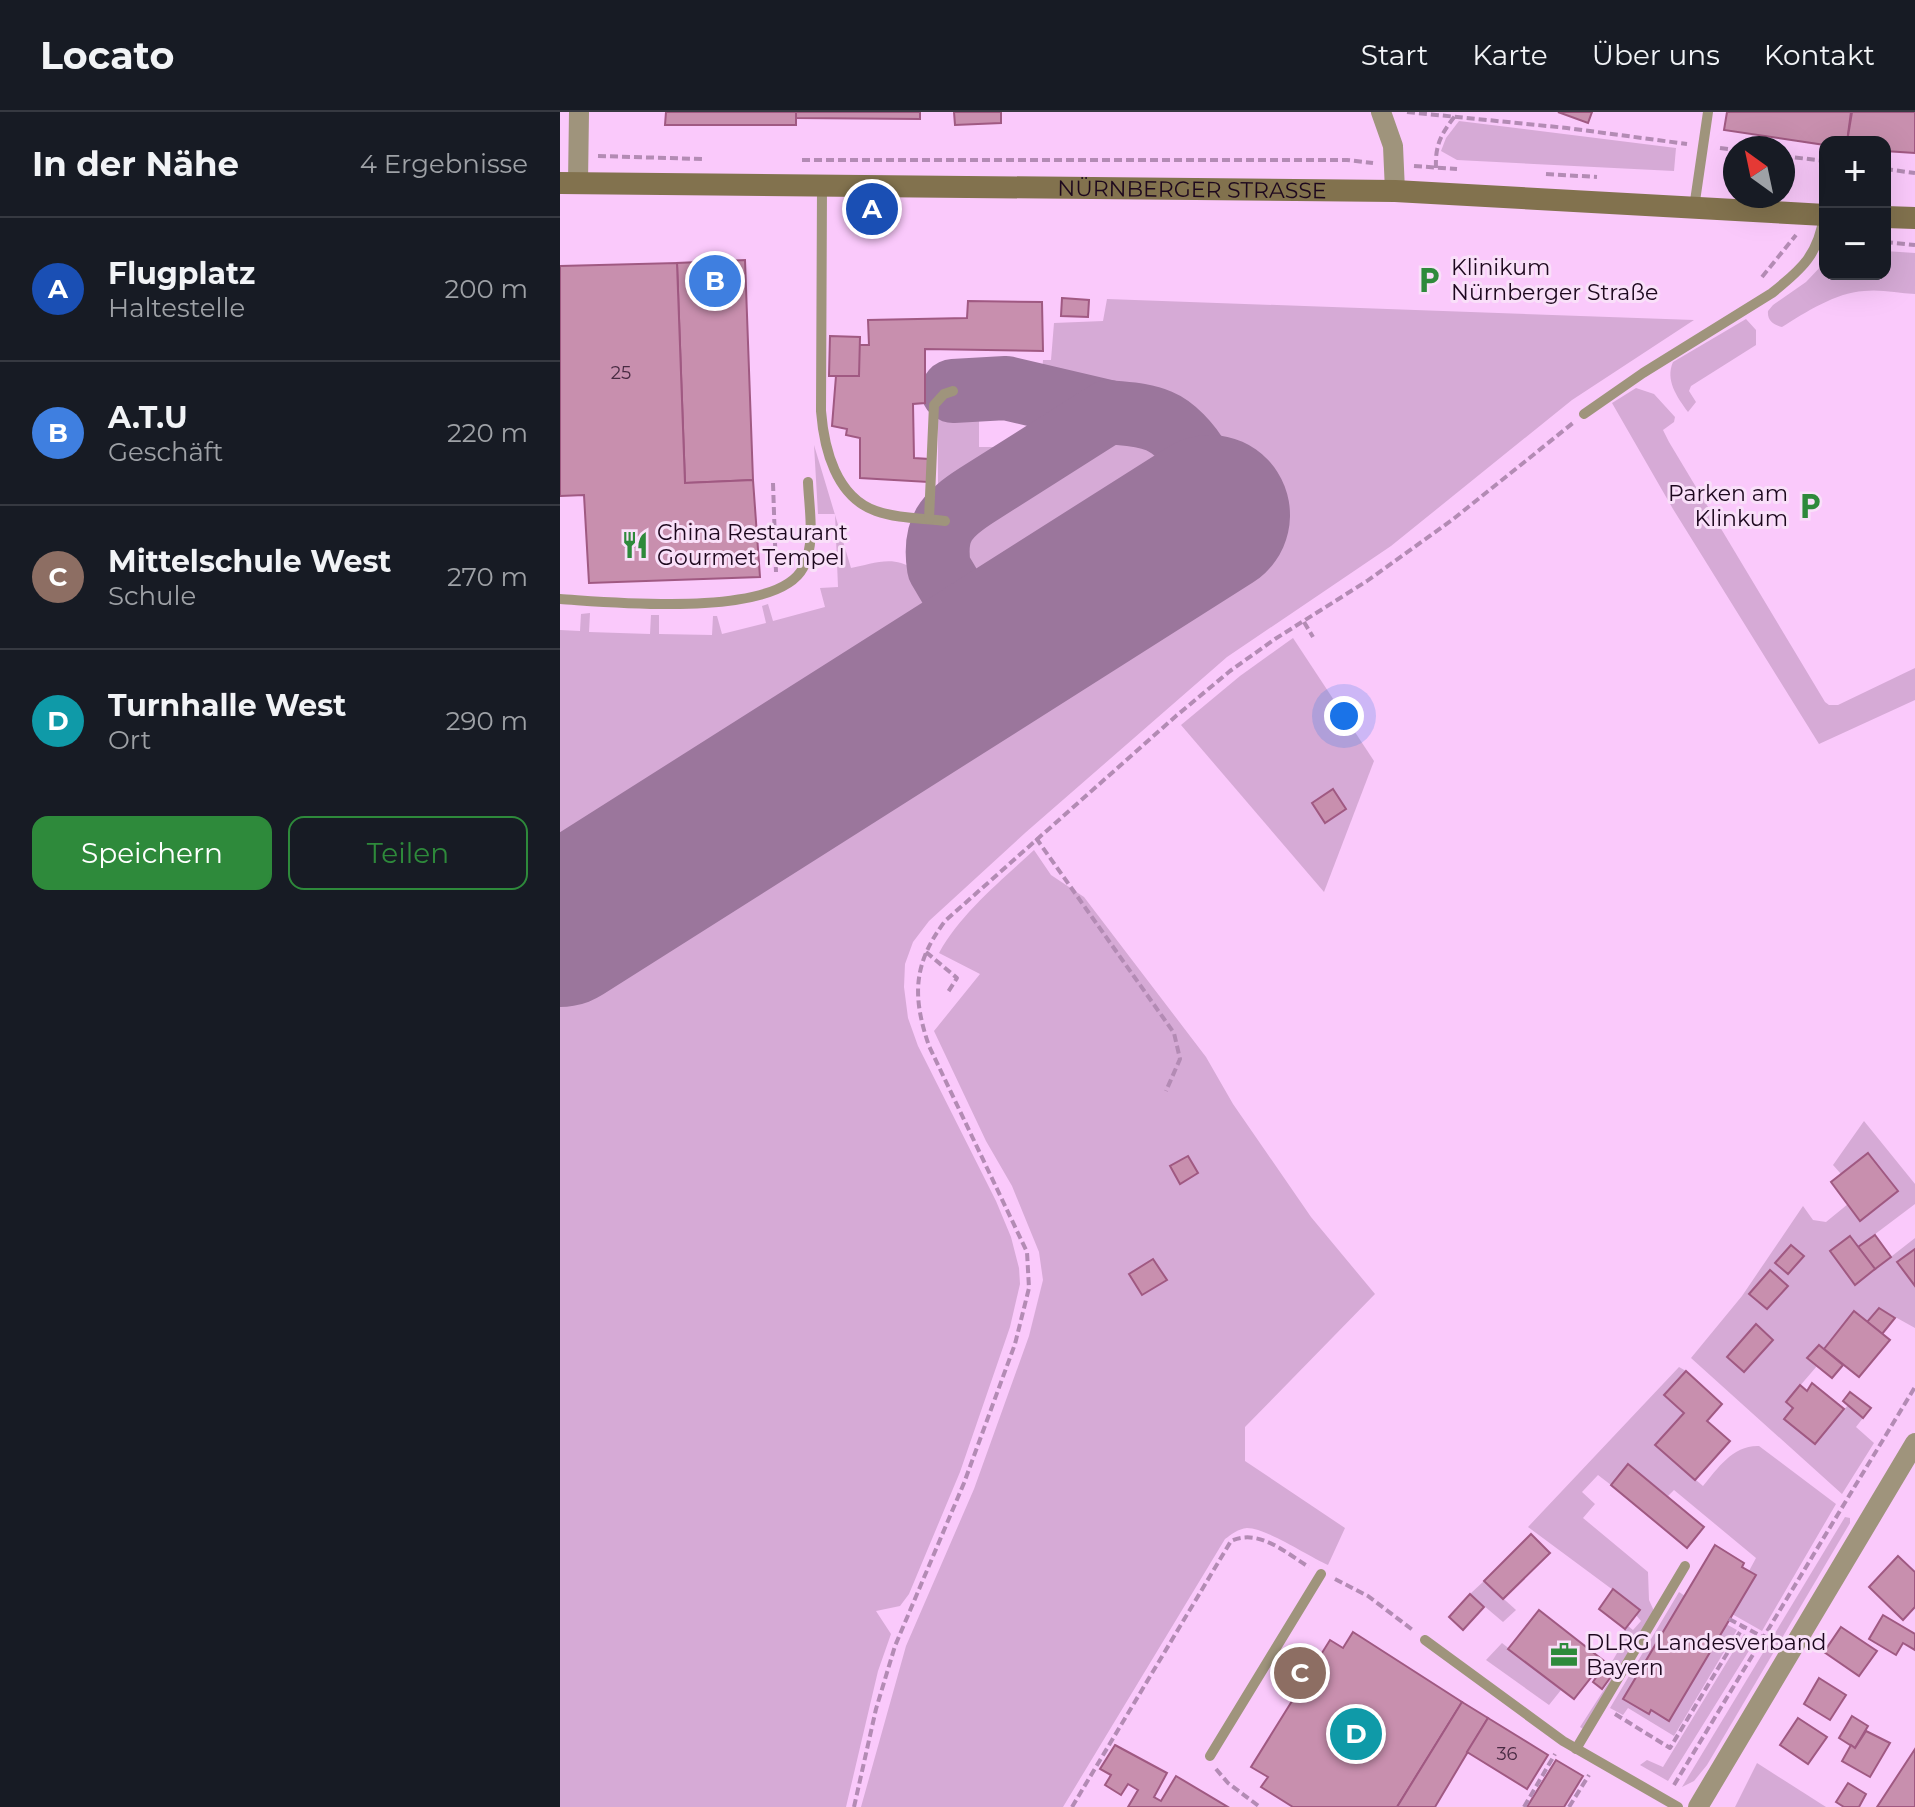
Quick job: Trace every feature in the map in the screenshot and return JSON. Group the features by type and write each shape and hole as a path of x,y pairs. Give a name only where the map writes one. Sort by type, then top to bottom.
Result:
{"main road":[{"name":"NÜRNBERGER STRASSE","path":"569,183 1395,191 1694,208 1819,222"},
{"path":"1891,217 1915,218"}],"street":[{"path":"569,183 580,155 579,112"},
{"path":"1381,112 1390,134 1395,191"},
{"path":"1698,1807 1915,1443"}],"lane":[{"path":"1694,208 1708,112"},
{"path":"822,184 821,411 823,437 831,462 844,486 864,506 897,516 945,521"},
{"path":"1584,414 1643,373 1772,293 1809,260 1819,233"},
{"path":"929,519 934,405 938,398 953,391"},
{"path":"560,599 661,605 727,602 788,585 802,570 808,556 808,482"},
{"path":"1576,1749 1685,1566"},
{"path":"1210,1756 1321,1574"},
{"path":"1425,1640 1563,1741 1678,1807"}],"path":[{"path":"1407,112 1723,148"},
{"path":"796,160 1347,160 1436,168 1438,140 1455,116"},
{"path":"580,155 706,159"},
{"path":"1795,157 1819,160"},
{"path":"1891,170 1915,173"},
{"path":"1783,235 1819,223"},
{"path":"1891,243 1915,245"},
{"path":"854,1807 876,1709 895,1646 986,1425 1015,1344 1029,1288 1027,1252 929,1046 919,1016 917,994 926,952 945,921 1230,671 1367,581 1452,520 1584,414"},
{"path":"773,483 777,590"},
{"path":"1304,622 1313,637"},
{"path":"1036,838 1174,1033 1180,1059 1166,1091"},
{"path":"926,952 957,978 948,992"},
{"path":"1665,1801 1915,1387"},
{"path":"1072,1807 1231,1541 1243,1536 1264,1539 1321,1574 1346,1583 1368,1596 1425,1640"},
{"path":"1729,1619 1763,1637"},
{"path":"1602,1707 1670,1748 1743,1627"},
{"path":"1524,1807 1563,1741"},
{"path":"1210,1756 1228,1783 1260,1807"},
{"path":"1569,1807 1598,1762"}],"shaded area":[{"path":"1459,121 1676,148 1674,171 1457,160 1441,151 1446,138"},
{"path":"1891,251 1915,253 1915,294 1876,290 1842,295 1782,327 1774,324 1768,311 1819,268 1819,280 1891,280"},
{"path":"1107,299 1694,320 1572,400 1391,546 1227,657 929,921 913,942 905,964 908,1018 918,1046 996,1201 1011,1237 1020,1284 1010,1327 960,1472 909,1594 900,1606 876,1611 891,1634 878,1671 846,1807 560,1807 560,950 1244,519 1198,447 1175,419 1153,411 1041,388 1043,360 1051,360 1054,323 1103,321"},
{"path":"1746,319 1756,330 1756,345 1691,386 1689,391 1696,402 1688,412 1671,382 1673,362"},
{"path":"1636,388 1654,394 1675,417 1674,422 1663,430 1669,442 1825,702 1838,705 1915,668 1915,700 1819,744 1673,509 1612,403"},
{"path":"979,403 979,447 1031,447 1033,404 1085,414 938,507 938,406"},
{"path":"1119,422 1150,428 1173,441 1185,455 1199,482 1196,500 1169,522 1022,612 1003,620 983,619 961,589 951,558 954,540 962,525 974,510 1006,486 1087,435"},
{"path":"814,445 835,514 818,514"},
{"path":"835,515 851,568 882,562 901,563 929,582 953,615 957,626 956,645 951,653 938,666 560,904 560,630 580,631 581,614 590,613 589,632 650,634 651,615 659,615 659,634 712,635 713,616 717,616 722,634 766,623 762,606 768,604 773,621 825,607 820,588 838,587"},
{"path":"1293,638 1374,761 1324,892 1181,725 1240,676"},
{"path":"1034,850 1051,875 1084,897 1206,1057 1233,1104 1311,1217 1375,1294 1245,1427 1245,1461 1345,1528 1328,1565 1255,1529 1241,1529 1225,1539 1063,1807 861,1807 906,1646 974,1489 1029,1336 1043,1280 1039,1252 1012,1186 986,1141 934,1031 980,974 939,953 970,911"},
{"path":"1864,1121 1915,1184 1915,1204 1858,1247 1850,1236 1830,1251 1855,1285 1915,1238 1915,1328 1879,1308 1867,1322 1854,1312 1824,1349 1818,1345 1808,1358 1817,1366 1786,1402 1793,1408 1785,1419 1815,1444 1848,1405 1863,1418 1856,1427 1874,1443 1842,1494 1691,1358 1742,1296 1803,1206 1813,1220 1826,1222 1848,1204 1898,1191 1868,1153 1841,1174 1833,1165"},
{"path":"1679,1367 1686,1371 1664,1395 1684,1413 1655,1445 1703,1486 1734,1453 1759,1446 1836,1504 1762,1631 1732,1614 1755,1575 1749,1571 1756,1558 1674,1490 1668,1496 1628,1464 1611,1485 1598,1475 1582,1492 1595,1504 1583,1518 1648,1572 1649,1600 1654,1611 1583,1729 1580,1727 1616,1671 1610,1665 1620,1648 1618,1639 1628,1626 1633,1630 1641,1621 1636,1615 1640,1610 1528,1527"},
{"path":"1845,1517 1850,1518 1850,1523 1707,1765 1694,1781 1682,1787"},
{"path":"1484,1581 1516,1610 1503,1622 1470,1594"},
{"path":"1679,1592 1685,1596 1651,1710 1669,1721 1726,1624 1737,1630 1674,1736 1628,1708 1623,1715 1610,1708"},
{"path":"1744,1634 1755,1641 1668,1781 1640,1765 1647,1760 1663,1767"},
{"path":"1502,1643 1561,1690 1549,1705 1486,1660"},
{"path":"1757,1763 1826,1807 1735,1807"}],"building":[{"path":"666,112 796,112 796,125 665,125"},
{"path":"796,112 920,112 920,119 796,118"},
{"path":"954,112 1001,112 1001,123 955,125"},
{"path":"1558,112 1592,112 1588,123"},
{"path":"1727,112 1851,112 1848,136 1819,136 1819,144 1795,141 1795,136 1764,136 1724,130"},
{"path":"1852,112 1915,112 1915,153 1891,151 1891,136 1848,136"},
{"path":"745,260 753,480 685,483 677,263"},
{"path":"677,263 685,483 753,480 760,577 589,583 584,495 560,496 560,266"},
{"path":"1062,298 1089,300 1088,317 1061,316"},
{"path":"968,301 1042,302 1043,351 925,349 925,403 913,404 914,458 929,459 928,482 860,478 860,438 846,435 847,429 832,426 836,376 859,376 859,345 869,345 868,320 967,318"},
{"path":"830,336 860,337 859,376 829,376"},
{"path":"1333,789 1346,809 1325,823 1312,803"},
{"path":"1868,1153 1898,1191 1860,1221 1831,1182"},
{"path":"1188,1156 1198,1173 1180,1184 1170,1166"},
{"path":"1875,1235 1891,1257 1875,1269 1858,1247"},
{"path":"1850,1236 1875,1269 1855,1285 1830,1251"},
{"path":"1791,1245 1804,1256 1788,1274 1775,1263"},
{"path":"1915,1249 1915,1286 1897,1262"},
{"path":"1153,1259 1167,1280 1142,1295 1129,1274"},
{"path":"1770,1270 1788,1286 1767,1309 1749,1294"},
{"path":"1879,1308 1895,1318 1882,1334 1867,1322"},
{"path":"1854,1311 1890,1340 1859,1377 1824,1349"},
{"path":"1756,1324 1773,1340 1744,1372 1727,1357"},
{"path":"1819,1345 1843,1365 1832,1378 1807,1358"},
{"path":"1686,1371 1722,1404 1707,1421 1730,1441 1695,1480 1655,1445 1684,1413 1664,1395"},
{"path":"1812,1383 1844,1409 1815,1444 1784,1419 1793,1408 1786,1402 1800,1385 1807,1391"},
{"path":"1850,1392 1871,1408 1863,1418 1843,1401"},
{"path":"1628,1464 1704,1527 1687,1548 1611,1485"},
{"path":"1531,1534 1550,1553 1503,1599 1484,1581"},
{"path":"1715,1545 1744,1563 1742,1567 1756,1575 1669,1721 1623,1699"},
{"path":"1898,1556 1915,1572 1915,1607 1903,1620 1869,1587"},
{"path":"1613,1589 1640,1610 1625,1629 1599,1609"},
{"path":"1470,1594 1484,1607 1463,1630 1449,1617"},
{"path":"1539,1610 1604,1661 1574,1699 1508,1649"},
{"path":"1883,1615 1915,1634 1915,1650 1903,1643 1896,1655 1869,1639"},
{"path":"1841,1627 1877,1651 1859,1676 1824,1652"},
{"path":"1353,1632 1462,1702 1397,1807 1293,1807 1261,1787 1268,1777 1251,1767 1330,1640 1343,1648"},
{"path":"1605,1664 1615,1671 1602,1689 1593,1682"},
{"path":"1819,1678 1846,1695 1830,1720 1804,1704"},
{"path":"1462,1702 1488,1718 1435,1807 1397,1807"},
{"path":"1852,1716 1868,1726 1855,1748 1839,1738"},
{"path":"1488,1718 1548,1755 1527,1789 1467,1752"},
{"path":"1798,1718 1827,1737 1808,1764 1780,1745"},
{"path":"1866,1731 1890,1743 1870,1777 1842,1761 1851,1745 1855,1748"},
{"path":"1115,1745 1167,1773 1154,1797 1161,1801 1176,1776 1228,1807 1128,1807 1138,1790 1128,1784 1121,1795 1105,1785 1111,1775 1100,1769"},
{"path":"1915,1749 1915,1807 1877,1807"},
{"path":"1556,1760 1583,1776 1564,1807 1527,1807"},
{"path":"1848,1783 1866,1794 1859,1807 1844,1807 1836,1802"}],"taxiway":[{"path":"953,391 1006,388 1108,412"},
{"path":"991,656 939,568 938,543 944,524 957,509 977,495 1108,412 1159,421 1181,437 1200,461 1206,475 1211,489 1210,515"}],"runway":[{"path":"560,927 1210,515"}],"place":[{"name":"Flugplatz","path":"872,209"},
{"name":"Klinikum Nürnberger Straße","path":"1429,280"},
{"name":"A.T.U","path":"715,281"},
{"name":"Parken am Klinkum","path":"1810,506"},
{"name":"China Restaurant Gourmet Tempel","path":"635,545"},
{"name":"DLRG Landesverband Bayern","path":"1564,1655"},
{"name":"Mittelschule West","path":"1300,1673"},
{"name":"Turnhalle West","path":"1356,1734"}]}
